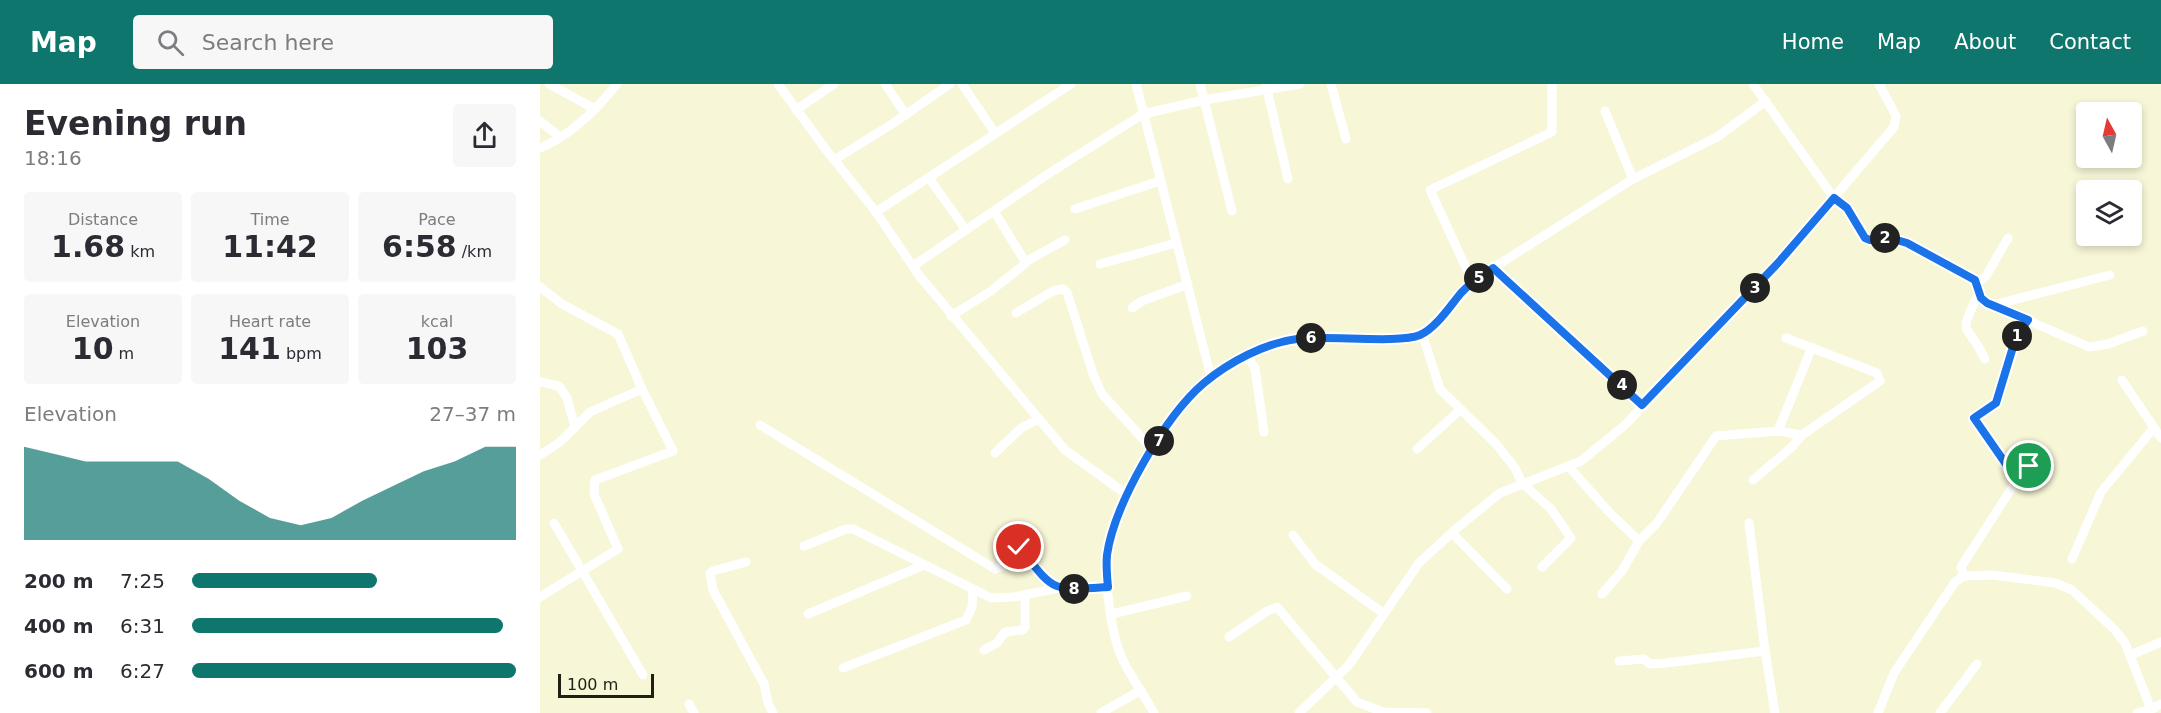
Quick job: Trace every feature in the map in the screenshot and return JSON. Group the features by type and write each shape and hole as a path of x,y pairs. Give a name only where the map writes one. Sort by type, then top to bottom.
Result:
{"street":[{"path":"549,84 595,109"},
{"path":"540,148 560,137 595,109 617,84"},
{"path":"778,84 951,315 1065,450 1126,494"},
{"path":"796,111 834,84"},
{"path":"885,84 906,115"},
{"path":"834,160 906,115 950,84"},
{"path":"962,84 995,133"},
{"path":"876,212 1071,84"},
{"path":"1136,84 1212,377"},
{"path":"1200,84 1232,211"},
{"path":"913,266 1143,114 1266,87 1300,84"},
{"path":"1331,84 1346,139"},
{"path":"1473,283 1430,190 1552,132 1552,84"},
{"path":"1753,84 1834,198 1847,208 1865,238 1870,240 1890,238 1907,243 1975,280 1979,286 1981,298 1993,305 2089,347 2108,344 2143,331"},
{"path":"1299,713 1348,665 1419,562 1500,493 1569,467 1599,449 1625,425 1778,263 1884,141 1896,123 1896,116 1878,84"},
{"path":"1266,87 1288,179"},
{"path":"1154,713 1119,653 1108,587 1107,557 1111,535 1126,494 1186,400 1212,377 1247,356 1281,342 1297,339 1399,337 1422,334 1473,283 1493,268 1633,179 1717,136 1766,101"},
{"path":"1605,111 1633,179"},
{"path":"540,121 560,137"},
{"path":"929,178 966,230"},
{"path":"1076,209 1160,181"},
{"path":"994,211 1027,261"},
{"path":"1985,359 1964,329 1964,323 1979,286 2008,238"},
{"path":"951,315 991,291 1027,261 1065,240"},
{"path":"1100,264 1176,243"},
{"path":"1493,268 1642,405"},
{"path":"1993,305 2110,275"},
{"path":"1132,308 1143,301 1188,284"},
{"path":"540,287 562,304 618,334 673,451 595,480 594,494 618,549 541,593"},
{"path":"1016,313 1053,291 1063,289 1068,292 1093,374 1102,394 1153,450"},
{"path":"2017,480 1974,418 1996,403 2016,337 2028,320"},
{"path":"1422,334 1440,389 1497,445 1515,468 1522,483 1551,509 1571,538 1542,567"},
{"path":"1753,480 1792,447 1802,435 1880,381 1877,373 1786,338"},
{"path":"1778,431 1812,347"},
{"path":"1247,356 1255,368 1264,432"},
{"path":"2122,380 2161,438"},
{"path":"540,382 559,386 567,398 575,427"},
{"path":"540,456 560,442 590,412 642,389"},
{"path":"1417,448 1460,410"},
{"path":"995,453 1021,428 1039,419"},
{"path":"760,425 996,569 1003,566 1013,546 1019,547 1041,576 1059,588"},
{"path":"2072,559 2101,492 2153,429"},
{"path":"1602,594 1622,571 1639,541 1657,523 1716,436 1778,431 1802,435"},
{"path":"1964,576 1961,567 1971,549 2017,480 2029,466"},
{"path":"1569,467 1639,541"},
{"path":"554,523 581,571 596,590 643,675"},
{"path":"1749,523 1775,713"},
{"path":"804,546 846,529 854,529 973,591 991,598 1024,595 1059,588 1108,587"},
{"path":"1452,533 1507,589"},
{"path":"1293,535 1315,564 1383,614"},
{"path":"747,562 713,571 710,578 713,590 764,684 768,703 773,713"},
{"path":"808,614 924,566"},
{"path":"1888,713 1879,710 1894,673 1955,582 1964,576 1992,575 2065,586 2114,629 2131,655 2158,707 2138,713"},
{"path":"843,668 966,620 972,607 973,591"},
{"path":"984,650 997,643 1005,632 1023,630 1025,627 1024,595"},
{"path":"1112,614 1187,596"},
{"path":"1229,637 1267,611 1277,607 1357,702 1373,710 1427,713"},
{"path":"2131,655 2161,642"},
{"path":"1619,662 1644,660 1650,664 1666,663 1765,651"},
{"path":"1940,713 1977,664"},
{"path":"1101,713 1141,690"}],"route":[{"path":"1019,547 1041,576 1059,588 1108,587 1107,557 1111,535 1126,494 1186,400 1204,383 1221,370 1247,356 1281,342 1319,337 1414,337 1422,334 1463,291 1493,268 1568,334 1642,405 1778,263 1834,198 1847,208 1865,238 1870,240 1890,238 1907,243 1975,280 1980,289 1981,298 1987,303 2028,320 2016,337 1996,403 1974,418 2017,480 2029,466"}]}
